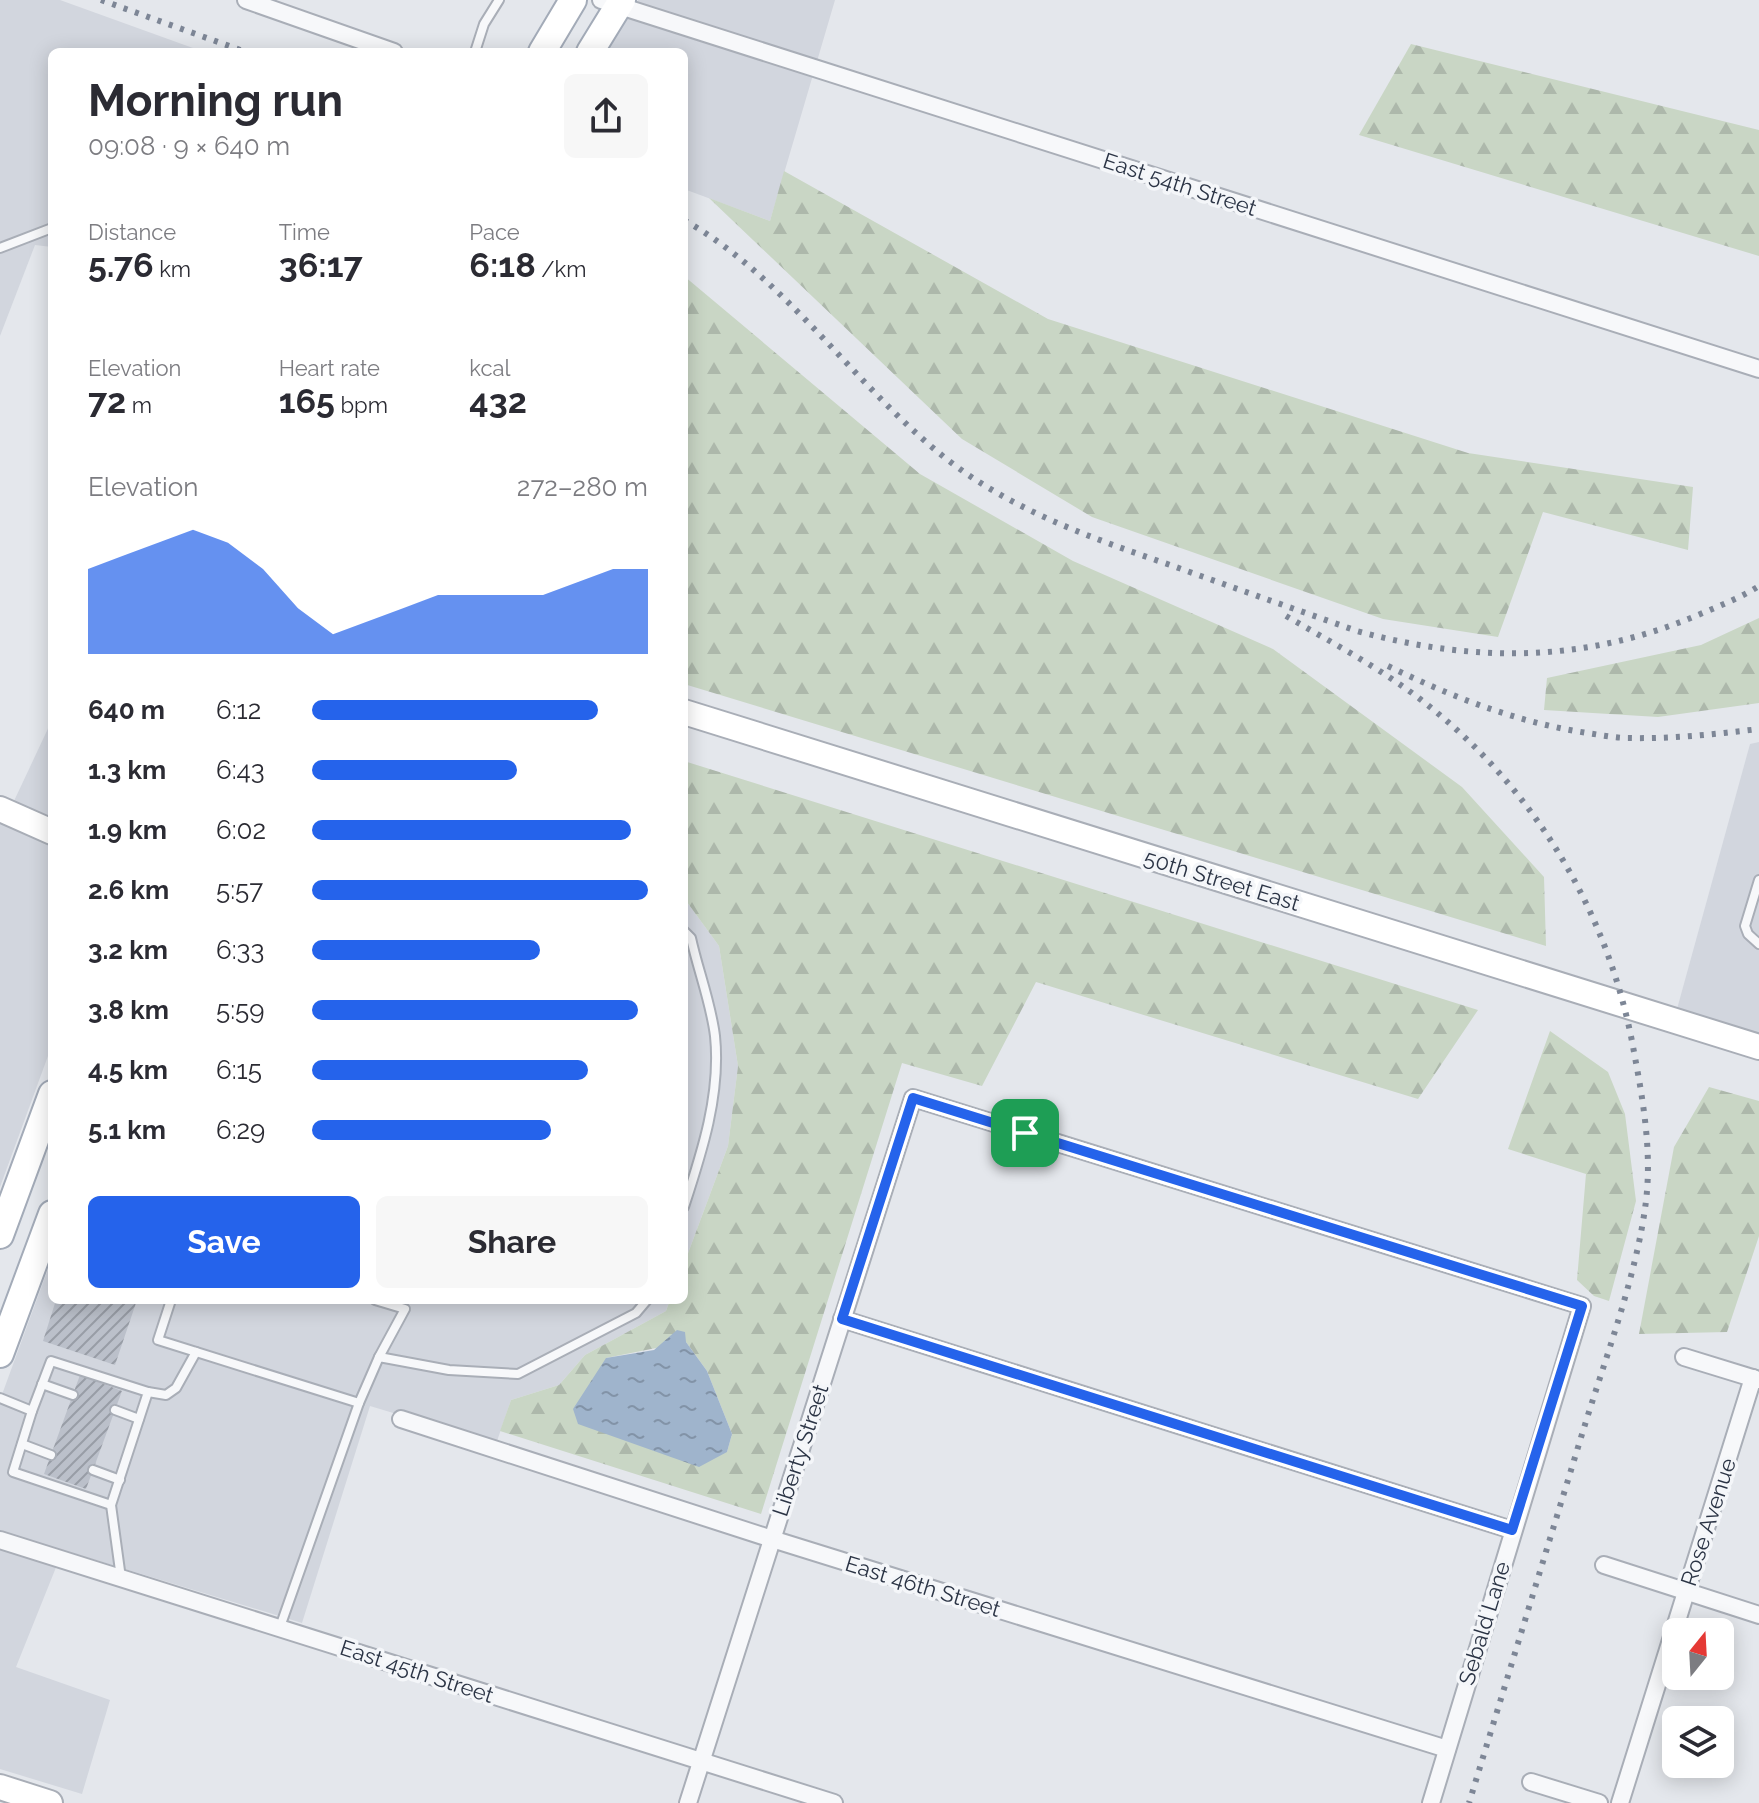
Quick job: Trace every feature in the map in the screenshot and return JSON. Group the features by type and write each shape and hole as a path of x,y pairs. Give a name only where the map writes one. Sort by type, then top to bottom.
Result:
{"main road":[{"path":"544,48 573,0"},
{"path":"592,48 614,2"},
{"path":"0,1235 48,1105"},
{"path":"0,1354 48,1225"}],"street":[{"path":"246,0 383,48"},
{"name":"East 54th Street","path":"614,2 1759,369"},
{"name":"50th Street East","path":"688,713 1759,1047"},
{"path":"0,809 48,830"},
{"name":"Liberty Street","path":"688,1803 913,1098 1582,1306"},
{"name":"Sebald Lane","path":"1431,1803 1582,1306"},
{"path":"842,1319 1512,1530"},
{"path":"1684,1357 1756,1379"},
{"name":"Rose Avenue","path":"1620,1803 1756,1379"},
{"name":"East 46th Street","path":"401,1419 772,1539 1447,1749"},
{"name":"East 45th Street","path":"0,1540 834,1803"},
{"path":"1604,1565 1759,1615"},
{"path":"1531,1782 1599,1803"},
{"path":"0,1787 50,1803"}],"lane":[{"path":"476,48 484,24 499,0"},
{"path":"0,248 48,230"},
{"path":"1759,880 1745,926 1748,934 1759,944"},
{"path":"688,935 715,1035 715,1077 707,1136 688,1195"},
{"path":"170,1304 158,1340 359,1403"},
{"path":"379,1357 449,1370 518,1374 636,1313 644,1304"},
{"path":"280,1627 359,1403 407,1305"},
{"path":"111,1505 13,1472 51,1361 166,1395 176,1388 196,1352"},
{"path":"42,1384 73,1395"},
{"path":"121,1578 111,1505 148,1392"},
{"path":"0,1398 32,1411"},
{"path":"115,1410 139,1419"},
{"path":"22,1444 51,1455"},
{"path":"93,1470 120,1480"}],"shaded area":[{"path":"0,0 60,0 193,48 48,48 48,247 35,245 0,336"},
{"path":"638,0 835,0 770,221 688,190 688,48 609,48"},
{"path":"48,729 48,815 14,801"},
{"path":"1759,742 1759,1034 1677,1009 1750,744"},
{"path":"0,822 48,843 48,1056 0,1187"},
{"path":"688,903 719,946 738,1066 728,1146 688,1253"},
{"path":"48,1269 48,1304 669,1304 666,1311 585,1355 559,1385 511,1400 496,1444 370,1406 302,1623 63,1550 16,1667 110,1700 82,1794 0,1769 0,1400"}],"green space":[{"path":"1411,44 1759,130 1759,256 1359,135"},
{"path":"784,171 1048,319 1468,453 1693,487 1688,550 1543,512 1498,637 1383,619 1092,517 962,439 709,198 770,221"},
{"path":"688,279 920,474 1073,561 1273,649 1462,787 1544,877 1546,946 688,685"},
{"path":"1759,618 1759,703 1658,717 1544,710 1547,678 1701,645"},
{"path":"688,762 1478,1010 1418,1099 1036,982 982,1086 902,1063 761,1514 500,1431 511,1400 559,1385 585,1355 666,1311 669,1304 688,1304 688,1253 728,1146 738,1066 719,946 688,903","holes":["686,1342 707,1371 732,1434 727,1452 606,1358"]},
{"path":"1550,1031 1608,1072 1625,1114 1636,1201 1609,1301 1594,1296 1577,1280 1586,1174 1508,1149"},
{"path":"1709,1087 1759,1101 1759,1236 1727,1332 1639,1334 1674,1147"}],"water":[{"path":"677,1330 685,1332 686,1342 707,1371 732,1434 727,1452 699,1467 578,1424 573,1409 606,1358 654,1350"}],"building":[{"path":"55,1304 136,1304 115,1365 43,1341"},
{"path":"80,1375 122,1391 86,1489 44,1474"}],"railway":[{"path":"101,0 235,48"},
{"path":"688,223 755,271 880,398 944,457 997,493 1083,533 1357,631 1444,649 1487,653 1571,650 1655,631 1722,605 1759,586"},
{"path":"1286,616 1420,699 1461,733 1498,771 1531,812 1560,855 1585,901 1606,950 1622,1000 1641,1088 1648,1182 1642,1229 1619,1317 1469,1803"},
{"path":"1388,666 1485,707 1587,733 1645,738 1759,729"}],"route":[{"path":"913,1098 1025,1133 1582,1306 1512,1530 842,1319 913,1098"}]}
